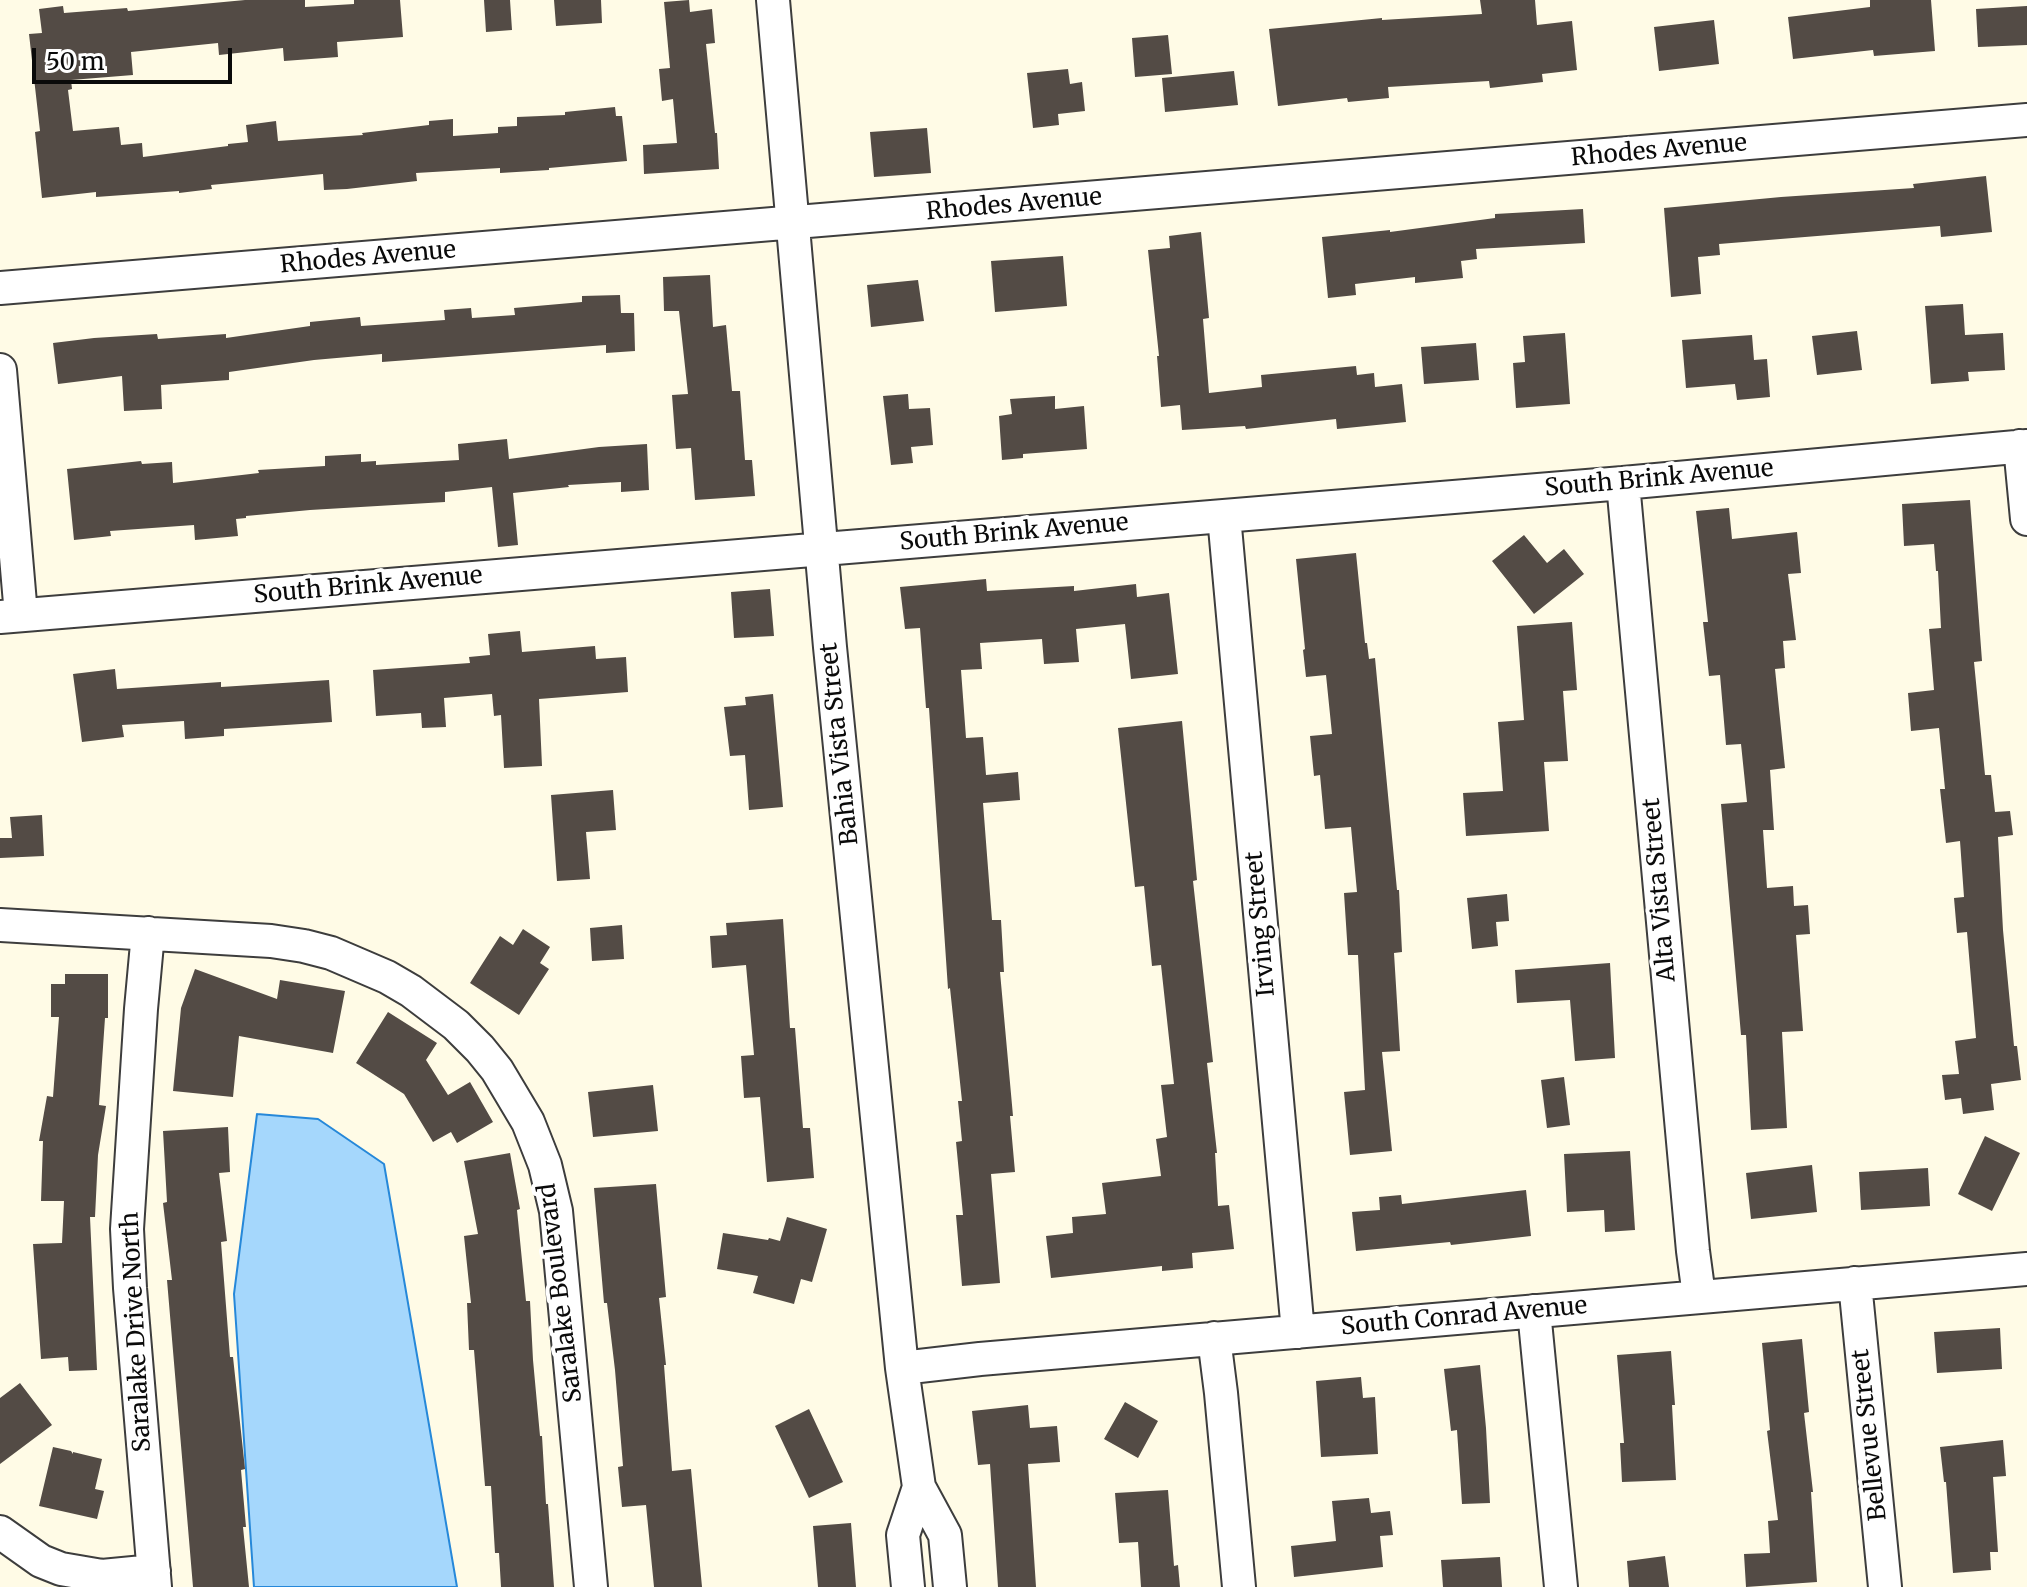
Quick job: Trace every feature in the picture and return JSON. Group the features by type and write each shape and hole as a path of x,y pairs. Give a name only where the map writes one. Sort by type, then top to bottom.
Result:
{"street":[{"name":"Bahia Vista Street","path":"773,0 831,662 902,1368 919,1487 945,1535 950,1587"},
{"name":"Rhodes Avenue","path":"0,288 2027,120"},
{"path":"0,370 11,616"},
{"name":"South Brink Avenue","path":"11,616 1623,483 2024,446"},
{"path":"2024,446 2027,519"},
{"name":"Alta Vista Street","path":"1623,483 1699,1296"},
{"name":"Irving Street","path":"1224,516 1298,1332"},
{"name":"Saralake Boulevard","path":"0,925 271,941 331,953 387,977 435,1007 497,1070 528,1122 545,1165 556,1211 591,1587"},
{"name":"Saralake Drive North","path":"148,933 127,1229 155,1579"},
{"name":"South Conrad Avenue","path":"902,1368 1214,1338 2027,1269"},
{"name":"Bellevue Street","path":"1855,1283 1885,1587"},
{"path":"1534,1311 1561,1587"},
{"path":"1214,1338 1239,1587"},
{"name":"Bahia Vista Street","path":"908,1587 903,1535 919,1487"},
{"path":"0,1532 41,1561 61,1569 102,1576 155,1579"}],"water":[{"path":"257,1114 318,1119 384,1164 457,1587 254,1587 234,1294"}],"building":[{"path":"245,0 305,0 305,7 354,4 354,0 400,0 403,37 337,42 338,57 284,61 283,48 219,55 218,43 131,52 133,75 71,80 72,89 68,90 73,131 119,127 121,145 142,143 143,157 248,142 246,125 276,121 278,141 363,135 453,119 453,136 498,133 498,127 517,126 517,117 565,115 565,112 615,107 616,116 622,116 627,161 500,173 500,168 416,173 417,181 347,189 324,190 323,174 211,185 212,189 179,193 96,197 96,192 42,198 35,132 40,131 29,34 42,33 39,9 63,6 64,13 127,8 128,11"},
{"path":"484,0 510,0 512,30 486,32"},
{"path":"554,0 601,0 602,23 556,26"},
{"path":"689,0 690,12 712,9 715,43 706,44 719,169 644,174 643,145 677,143 673,99 662,101 659,69 670,68 664,2"},
{"path":"1480,0 1535,0 1537,25 1572,21 1577,70 1542,74 1543,82 1490,88 1489,81 1388,87 1389,98 1348,102 1347,98 1278,106 1269,29 1382,18 1482,14"},
{"path":"1870,0 1931,0 1935,51 1874,56 1873,50 1793,59 1788,17 1870,7"},
{"path":"2027,6 2027,45 1978,47 1976,9"},
{"path":"1714,20 1719,64 1659,71 1654,27"},
{"path":"1168,35 1172,74 1135,77 1132,38"},
{"path":"1068,69 1070,84 1082,82 1085,111 1058,114 1059,125 1033,128 1027,73"},
{"path":"1234,71 1238,105 1165,112 1162,78"},
{"path":"927,128 931,173 874,177 870,132"},
{"path":"1986,176 1992,232 1941,237 1940,226 1719,244 1720,255 1698,257 1701,294 1671,297 1664,208 1914,188 1913,184"},
{"path":"1583,209 1585,243 1476,249 1477,259 1461,261 1463,278 1415,283 1415,277 1355,284 1356,295 1328,298 1322,237 1390,232 1495,218 1495,214"},
{"path":"1201,232 1209,318 1203,319 1209,393 1262,387 1261,375 1356,366 1357,375 1374,373 1375,387 1402,384 1406,422 1337,429 1336,419 1246,429 1245,426 1182,430 1180,405 1161,407 1148,250 1170,248 1169,236"},
{"path":"1063,256 1067,306 995,312 991,261"},
{"path":"710,275 713,327 726,325 732,391 740,391 745,460 752,460 755,496 695,500 691,448 676,449 672,395 688,394 679,311 664,311 663,277"},
{"path":"918,280 924,321 871,327 867,285"},
{"path":"620,295 621,313 634,313 635,351 606,353 606,345 382,362 382,354 314,360 229,372 229,380 161,385 162,409 124,411 122,376 58,384 53,343 157,334 158,339 226,334 226,338 310,326 310,322 360,317 361,326 445,320 444,310 471,308 472,318 515,315 514,308 582,302 582,296"},
{"path":"1963,304 1965,335 2003,333 2005,370 1968,372 1969,381 1931,384 1925,306"},
{"path":"1857,331 1862,370 1817,375 1812,336"},
{"path":"1565,333 1570,404 1516,408 1513,363 1525,362 1523,336"},
{"path":"1752,335 1754,360 1767,359 1770,397 1737,400 1735,384 1686,388 1682,340"},
{"path":"1476,343 1479,380 1424,384 1421,347"},
{"path":"908,394 909,409 930,408 933,445 911,447 913,463 891,465 883,396"},
{"path":"1055,396 1055,409 1084,406 1087,449 1023,454 1023,458 1002,460 999,416 1012,414 1010,399"},
{"path":"507,439 509,459 647,444 649,490 621,492 621,482 513,493 518,545 498,547 492,487 445,492 445,502 246,516 236,519 238,536 195,540 194,525 110,531 111,536 74,540 67,469 141,461 142,464 172,462 173,483 259,473 258,470 325,466 325,456 361,454 361,462 376,461 376,465 459,460 458,444"},
{"path":"1970,500 1982,661 1974,662 1985,775 1991,775 1995,812 2010,811 2013,835 1998,837 2003,930 2014,1046 2017,1046 2021,1080 1991,1084 1994,1110 1963,1114 1961,1098 1945,1100 1942,1075 1959,1074 1955,1041 1976,1038 1967,932 1957,933 1954,898 1964,897 1960,841 1946,843 1940,789 1945,789 1939,728 1911,731 1908,693 1934,690 1929,629 1941,628 1938,571 1934,544 1904,546 1902,504"},
{"path":"1729,508 1732,539 1797,532 1801,573 1788,574 1796,640 1783,641 1785,668 1775,669 1785,768 1770,770 1774,830 1763,830 1767,888 1793,886 1794,906 1808,905 1810,934 1796,935 1803,1031 1782,1032 1787,1128 1751,1130 1746,1035 1741,1035 1721,804 1747,802 1741,744 1726,745 1720,675 1709,676 1703,622 1708,622 1696,511"},
{"path":"1524,535 1547,563 1564,549 1584,574 1534,614 1492,561"},
{"path":"1356,553 1365,643 1369,659 1375,658 1399,890 1402,952 1394,953 1400,1051 1382,1052 1392,1151 1350,1155 1344,1092 1365,1090 1358,955 1348,955 1344,893 1357,892 1351,827 1325,829 1320,775 1314,776 1310,736 1332,734 1326,675 1306,677 1296,559"},
{"path":"986,579 987,591 1074,586 1074,591 1136,584 1137,597 1169,593 1178,674 1131,679 1125,624 1076,629 1079,662 1044,664 1042,639 980,643 982,669 961,670 966,738 983,737 986,775 1018,772 1020,800 983,803 992,920 1001,920 1004,972 1000,972 1015,1172 991,1174 1000,1283 962,1286 956,1215 963,1215 956,1142 962,1141 958,1101 962,1101 948,989 929,708 926,708 920,628 905,629 900,587"},
{"path":"770,589 774,636 734,638 731,592"},
{"path":"1572,622 1577,690 1563,691 1568,761 1544,762 1549,831 1466,836 1463,793 1503,791 1498,722 1524,720 1517,626"},
{"path":"520,631 522,652 595,646 596,659 626,657 628,692 539,699 542,766 504,768 501,715 494,716 492,694 444,698 446,727 422,728 421,713 376,716 373,670 470,663 469,657 490,655 488,634"},
{"path":"115,669 117,689 221,682 221,687 329,680 332,722 224,729 224,736 185,739 184,721 122,725 124,737 82,742 73,674"},
{"path":"773,694 783,807 749,810 745,755 730,756 724,707 746,705 745,697"},
{"path":"1182,721 1197,880 1193,881 1213,1062 1207,1063 1217,1153 1218,1206 1229,1205 1234,1249 1192,1253 1193,1268 1162,1271 1162,1266 1051,1278 1046,1236 1073,1233 1072,1217 1106,1214 1102,1183 1161,1176 1156,1139 1167,1137 1161,1085 1174,1084 1161,965 1152,966 1144,886 1135,887 1118,728"},
{"path":"613,790 616,830 586,832 590,879 557,881 551,795"},
{"path":"42,815 44,856 0,858 0,838 12,838 10,817"},
{"path":"1507,894 1509,921 1496,922 1498,946 1472,949 1467,898"},
{"path":"783,919 790,1028 795,1028 803,1128 810,1128 814,1178 767,1182 760,1097 744,1098 741,1056 754,1055 746,965 712,968 710,936 727,935 726,923"},
{"path":"622,925 624,959 592,961 590,928"},
{"path":"523,929 550,947 540,963 549,969 519,1015 470,983 500,936 513,945"},
{"path":"1610,963 1615,1058 1575,1061 1570,1000 1517,1003 1515,970"},
{"path":"195,969 277,999 280,980 345,991 333,1053 239,1036 233,1097 173,1091 181,1008"},
{"path":"65,974 108,974 108,1018 105,1018 99,1105 106,1106 98,1155 95,1217 90,1217 97,1370 69,1371 68,1357 41,1359 33,1244 62,1243 64,1201 41,1201 43,1141 39,1141 47,1096 53,1097 59,1017 51,1017 51,984 65,984"},
{"path":"388,1012 437,1043 426,1060 448,1095 470,1082 493,1122 457,1143 451,1132 433,1142 404,1094 356,1063"},
{"path":"1564,1077 1570,1125 1547,1128 1541,1080"},
{"path":"653,1085 658,1131 593,1137 588,1092"},
{"path":"228,1127 230,1172 219,1173 227,1241 221,1242 230,1357 233,1357 245,1469 241,1470 249,1587 193,1587 167,1280 172,1280 163,1203 167,1202 163,1131"},
{"path":"1985,1136 2020,1153 1992,1211 1958,1194"},
{"path":"1630,1151 1635,1230 1605,1232 1604,1210 1567,1212 1564,1154"},
{"path":"510,1153 520,1209 517,1210 526,1301 530,1301 554,1587 501,1587 499,1553 495,1553 491,1486 485,1486 474,1350 469,1350 467,1303 471,1303 464,1236 478,1234 464,1161"},
{"path":"1812,1165 1817,1212 1751,1219 1746,1173"},
{"path":"1928,1168 1930,1206 1861,1210 1859,1172"},
{"path":"656,1184 666,1297 659,1298 672,1471 691,1469 702,1587 654,1587 646,1505 622,1507 618,1467 623,1466 615,1370 607,1303 604,1303 594,1188"},
{"path":"1526,1190 1531,1236 1356,1251 1352,1212 1380,1210 1379,1197 1401,1195 1402,1204"},
{"path":"787,1217 827,1229 812,1282 801,1279 794,1304 753,1293 758,1276 717,1269 723,1233 780,1241"},
{"path":"2000,1328 2002,1369 1937,1373 1934,1332"},
{"path":"1802,1339 1809,1412 1804,1413 1813,1492 1817,1582 1746,1587 1744,1554 1770,1553 1768,1521 1778,1520 1767,1431 1770,1430 1762,1343"},
{"path":"1671,1351 1676,1480 1622,1482 1620,1443 1624,1443 1617,1355"},
{"path":"1480,1365 1490,1503 1462,1504 1457,1430 1451,1431 1444,1369"},
{"path":"1361,1377 1363,1398 1375,1397 1378,1454 1321,1457 1316,1381"},
{"path":"20,1383 52,1425 0,1464 0,1398"},
{"path":"1125,1402 1158,1421 1138,1458 1104,1439"},
{"path":"1028,1405 1030,1428 1057,1426 1060,1462 1028,1464 1036,1587 998,1587 990,1464 978,1465 972,1411"},
{"path":"809,1409 843,1482 809,1498 775,1426"},
{"path":"2003,1440 2006,1476 1993,1477 1998,1552 1990,1552 1991,1570 1953,1573 1940,1447"},
{"path":"53,1447 102,1459 95,1489 104,1491 97,1519 39,1506"},
{"path":"1168,1490 1174,1566 1178,1565 1180,1587 1141,1587 1138,1542 1119,1543 1115,1493"},
{"path":"1369,1498 1371,1513 1390,1511 1393,1535 1380,1536 1383,1567 1294,1577 1291,1546 1336,1541 1332,1501"},
{"path":"851,1523 856,1587 818,1587 813,1526"},
{"path":"1665,1556 1669,1587 1629,1587 1627,1561"},
{"path":"1500,1557 1502,1587 1443,1587 1441,1560"}]}
